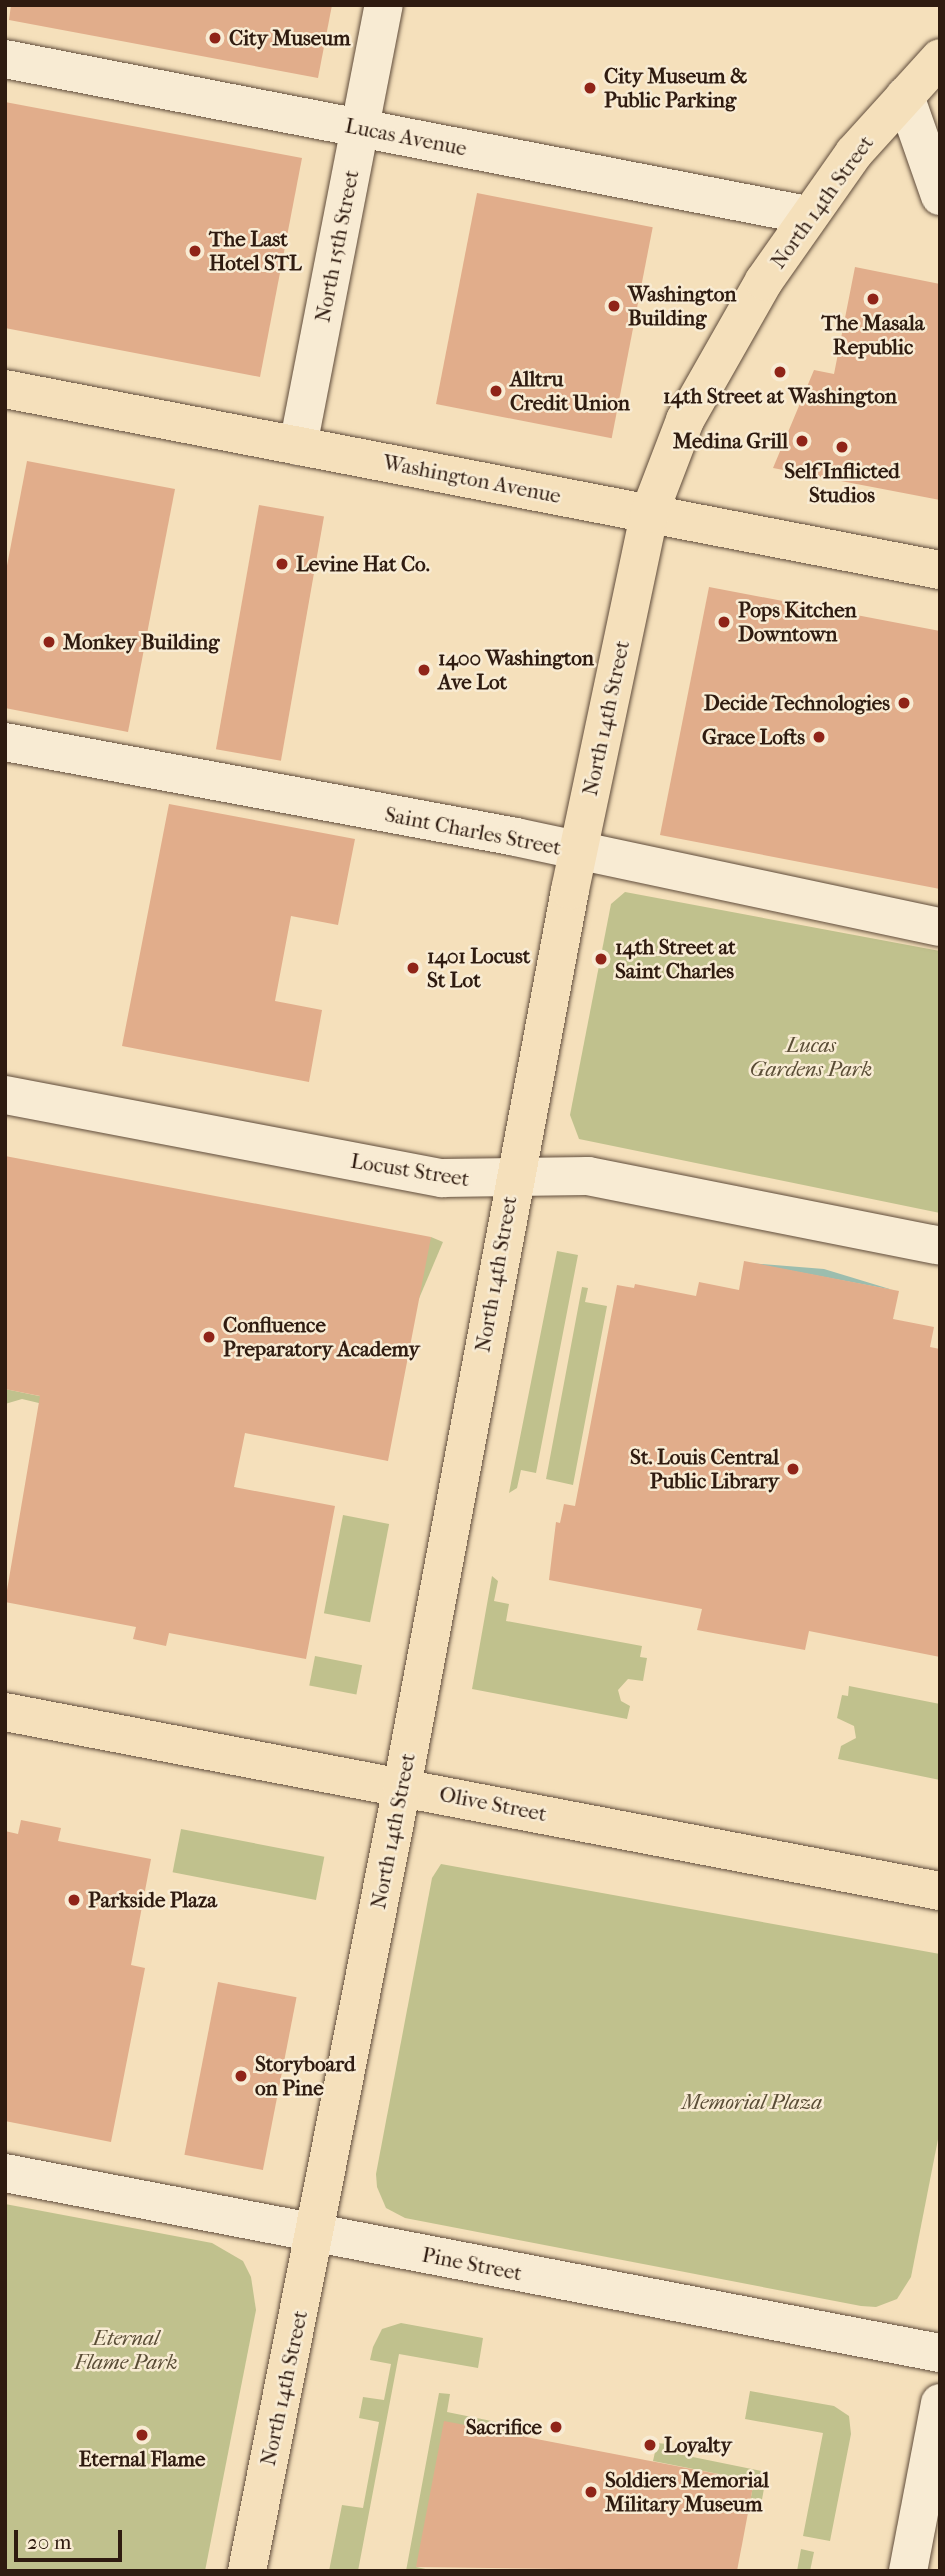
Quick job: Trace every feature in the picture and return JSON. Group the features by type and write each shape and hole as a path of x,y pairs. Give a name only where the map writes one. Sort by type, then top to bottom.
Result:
{"main road":[{"name":"North 14th Street","path":"247,2571 402,1787 513,1179 649,514 685,419 807,215 905,96 940,58"},
{"name":"Washington Avenue","path":"5,389 940,570"},
{"name":"Olive Street","path":"5,1712 940,1891"}],"street":[{"name":"North 15th Street","path":"298,446 384,5"},
{"name":"Lucas Avenue","path":"5,59 807,215"},
{"path":"905,96 940,196"},
{"name":"Saint Charles Street","path":"5,742 578,852 940,927"},
{"name":"Locust Street","path":"5,1095 442,1178 588,1176 940,1246"},
{"name":"Pine Street","path":"5,2173 940,2353"},
{"path":"908,2571 940,2403"}],"green space":[{"name":"Lucas Gardens Park","path":"625,892 940,951 940,1213 579,1139 570,1115 611,904"},
{"path":"431,1237 443,1242 410,1320 398,1315"},
{"path":"557,1251 578,1255 536,1473 521,1470 517,1488 509,1493"},
{"path":"582,1287 588,1288 585,1302 607,1306 573,1485 546,1479"},
{"path":"5,1389 44,1397 43,1404 22,1399 5,1404"},
{"path":"343,1515 389,1524 370,1622 324,1613"},
{"path":"492,1576 498,1581 494,1601 509,1604 506,1621 642,1646 640,1657 647,1658 643,1681 628,1679 618,1690 621,1701 630,1706 627,1719 472,1689"},
{"path":"315,1656 362,1665 356,1695 309,1685"},
{"path":"849,1686 940,1704 940,1780 838,1759 841,1746 856,1738 854,1726 837,1718 842,1695 848,1696"},
{"path":"181,1829 324,1857 316,1900 173,1872"},
{"name":"Memorial Plaza","path":"441,1864 940,1954 940,2129 911,2277 897,2299 876,2307 861,2306 405,2218 386,2208 377,2187 376,2174 432,1878"},
{"name":"Eternal Flame Park","path":"5,2204 212,2243 243,2261 251,2277 256,2310 205,2571 5,2571"},
{"path":"401,2323 483,2338 478,2368 399,2354 358,2571 329,2571 342,2505 363,2508 379,2422 359,2418 363,2397 384,2400 391,2364 370,2360 373,2347 382,2329"},
{"path":"750,2391 834,2406 849,2416 851,2434 830,2541 803,2536 823,2433 745,2419"},
{"path":"439,2393 450,2394 447,2412 526,2428 524,2437 416,2567 435,2571 406,2571"},
{"path":"657,2443 667,2444 673,2453 767,2472 761,2505 750,2502 754,2481 653,2461"},
{"path":"801,2549 814,2552 810,2571 797,2571"}],"shaded area":[{"path":"750,1263 824,1269 893,1290"}],"building":[{"name":"City Museum","path":"11,5 332,5 318,78 9,20"},
{"name":"The Last Hotel STL","path":"5,102 302,158 260,377 5,328"},
{"path":"477,193 653,227 612,438 436,404"},
{"path":"855,267 940,284 940,500 773,468 814,370 834,374"},
{"name":"Monkey Building","path":"27,461 175,489 128,732 5,708 5,576"},
{"path":"259,505 324,516 281,761 216,749"},
{"path":"709,587 940,631 940,889 660,835"},
{"path":"169,804 355,839 338,925 291,916 275,1001 322,1010 309,1082 122,1046"},
{"name":"Confluence Preparatory Academy","path":"5,1156 431,1237 388,1461 245,1433 234,1487 335,1506 306,1659 169,1633 166,1646 133,1639 136,1627 5,1602 40,1396 5,1389"},
{"name":"St. Louis Central Public Library","path":"744,1261 899,1291 893,1319 934,1327 930,1347 940,1349 940,1657 809,1631 805,1650 697,1630 702,1609 549,1580 556,1522 560,1523 564,1504 575,1506 617,1285 634,1288 635,1284 696,1296 699,1282 739,1290"},
{"path":"21,1820 61,1828 58,1841 151,1859 131,1965 145,1968 111,2142 5,2121 5,1831 18,1834"},
{"name":"Storyboard on Pine","path":"218,1982 297,1997 263,2170 184,2155"},
{"name":"Soldiers Memorial Military Museum","path":"444,2421 754,2481 737,2571 416,2567"}],"place":[{"name":"City Museum","path":"215,38"},
{"name":"City Museum & Public Parking","path":"590,88"},
{"name":"The Last Hotel STL","path":"195,251"},
{"name":"The Masala Republic","path":"873,299"},
{"name":"Washington Building","path":"614,306"},
{"name":"14th Street at Washington","path":"780,372"},
{"name":"Alltru Credit Union","path":"496,391"},
{"name":"Medina Grill","path":"802,441"},
{"name":"Self Inflicted Studios","path":"842,447"},
{"name":"Levine Hat Co.","path":"282,564"},
{"name":"Pops Kitchen Downtown","path":"724,622"},
{"name":"Monkey Building","path":"49,642"},
{"name":"1400 Washington Ave Lot","path":"424,670"},
{"name":"Decide Technologies","path":"904,703"},
{"name":"Grace Lofts","path":"819,737"},
{"name":"14th Street at Saint Charles","path":"601,959"},
{"name":"1401 Locust St Lot","path":"413,968"},
{"name":"Confluence Preparatory Academy","path":"209,1337"},
{"name":"St. Louis Central Public Library","path":"793,1469"},
{"name":"Parkside Plaza","path":"74,1900"},
{"name":"Storyboard on Pine","path":"241,2076"},
{"name":"Sacrifice","path":"556,2427"},
{"name":"Eternal Flame","path":"142,2435"},
{"name":"Loyalty","path":"650,2445"},
{"name":"Soldiers Memorial Military Museum","path":"591,2492"}]}
